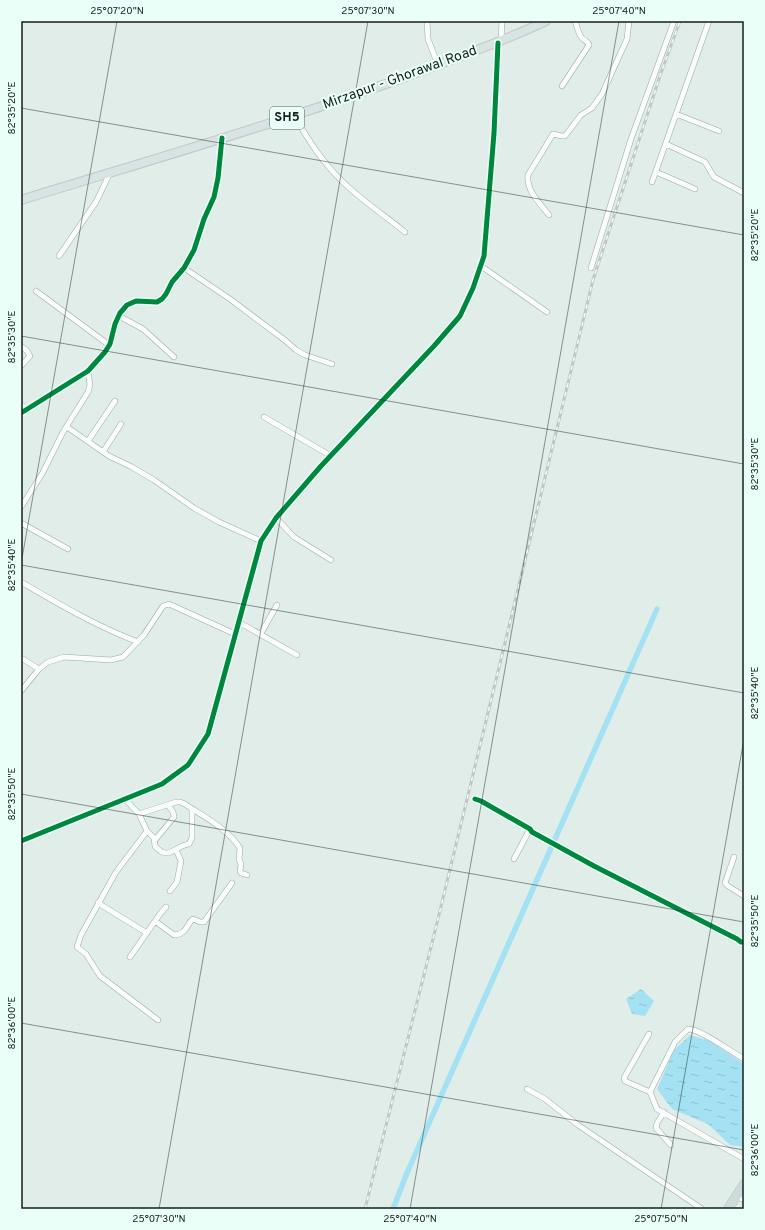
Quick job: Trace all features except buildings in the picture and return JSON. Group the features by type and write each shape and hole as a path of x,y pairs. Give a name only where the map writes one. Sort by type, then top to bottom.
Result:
{"highway":[{"path":"728,1209 740,1198 744,1184"}],"main road":[{"name":"Mirzapur - Ghorawal Road","path":"21,200 294,116 395,82 499,42 546,21"}],"street":[{"path":"427,21 428,39 438,65"},
{"path":"21,841 162,784 188,765 208,734 235,634 240,624 261,540 331,456 434,346 460,316 484,267 499,42 502,21"},
{"path":"562,86 589,45 588,42 582,38 575,21"},
{"path":"549,215 529,190 528,175 553,134 565,136 581,115 592,108 602,94 627,39 628,21"},
{"path":"591,268 631,139 674,21"},
{"path":"652,182 710,21"},
{"path":"676,114 720,131"},
{"path":"294,116 318,154 342,181 405,232"},
{"path":"21,414 88,371 105,352 109,345 115,324 123,308 132,302 152,302 162,299 172,282 184,268 194,250 204,219 214,197 217,186 222,138"},
{"path":"666,144 705,162 714,177 744,193"},
{"path":"656,172 695,189"},
{"path":"59,256 96,202 110,173"},
{"path":"484,267 547,312"},
{"path":"184,268 230,299 296,350 332,364"},
{"path":"36,291 109,345"},
{"path":"119,316 143,329 174,357"},
{"path":"21,346 30,356 21,366"},
{"path":"21,507 42,474 88,392 90,385 88,371"},
{"path":"88,441 115,401"},
{"path":"21,405 28,409"},
{"path":"264,417 331,456"},
{"path":"103,452 121,424"},
{"path":"67,427 103,452 154,480 194,508 219,522 261,540"},
{"path":"278,520 294,537 331,560"},
{"path":"21,523 68,549"},
{"path":"21,582 69,611 138,642"},
{"path":"21,691 39,669 48,662 64,657 111,660 123,657 144,635 165,604 169,604 235,634"},
{"path":"260,635 277,604"},
{"path":"240,624 297,656"},
{"path":"21,658 39,669"},
{"path":"125,799 139,814 147,831 155,840"},
{"path":"475,799 481,801 530,829 532,832 551,841 557,846 594,866 741,942 744,942"},
{"path":"139,814 168,804 180,802 226,831 239,846 239,860 241,864 240,872 248,875"},
{"path":"168,804 174,817 155,840 155,846 163,853 169,853 176,850 189,844 192,840 192,809"},
{"path":"514,859 530,829"},
{"path":"147,831 120,865 81,935 77,947 86,954 100,976 158,1020"},
{"path":"170,891 177,882 181,861 176,850"},
{"path":"734,857 725,883 744,896"},
{"path":"155,921 174,935 178,935 185,931 193,919 204,922 232,883"},
{"path":"98,903 147,933"},
{"path":"130,957 166,907"},
{"path":"650,1092 675,1042 688,1029 692,1029 744,1059"},
{"path":"649,1034 624,1078 625,1081 650,1092 657,1109 744,1159"},
{"path":"527,1089 545,1099 578,1125 702,1209"},
{"path":"664,1112 657,1123 656,1128 671,1144"}],"water":[{"path":"641,989 654,1001 645,1016 632,1014 626,999"},
{"path":"690,1035 710,1041 744,1064 744,1147 730,1145 708,1124 672,1109 657,1089 674,1050"}],"waterway":[{"path":"393,1209 407,1173 657,609"}],"railway":[{"path":"365,1209 436,927 593,280 661,73 680,21"}],"cycle path":[{"path":"21,841 162,784 188,765 208,734 261,541 276,518 321,466 434,346 460,316 473,288 484,256 494,133 498,43"},
{"path":"21,413 88,371 110,344 115,324 120,313 127,305 136,301 157,302 166,294 172,282 184,268 194,250 204,219 214,197 218,178 222,138"},
{"path":"475,799 481,801 530,829 532,832 594,866 741,942 744,942"}]}
